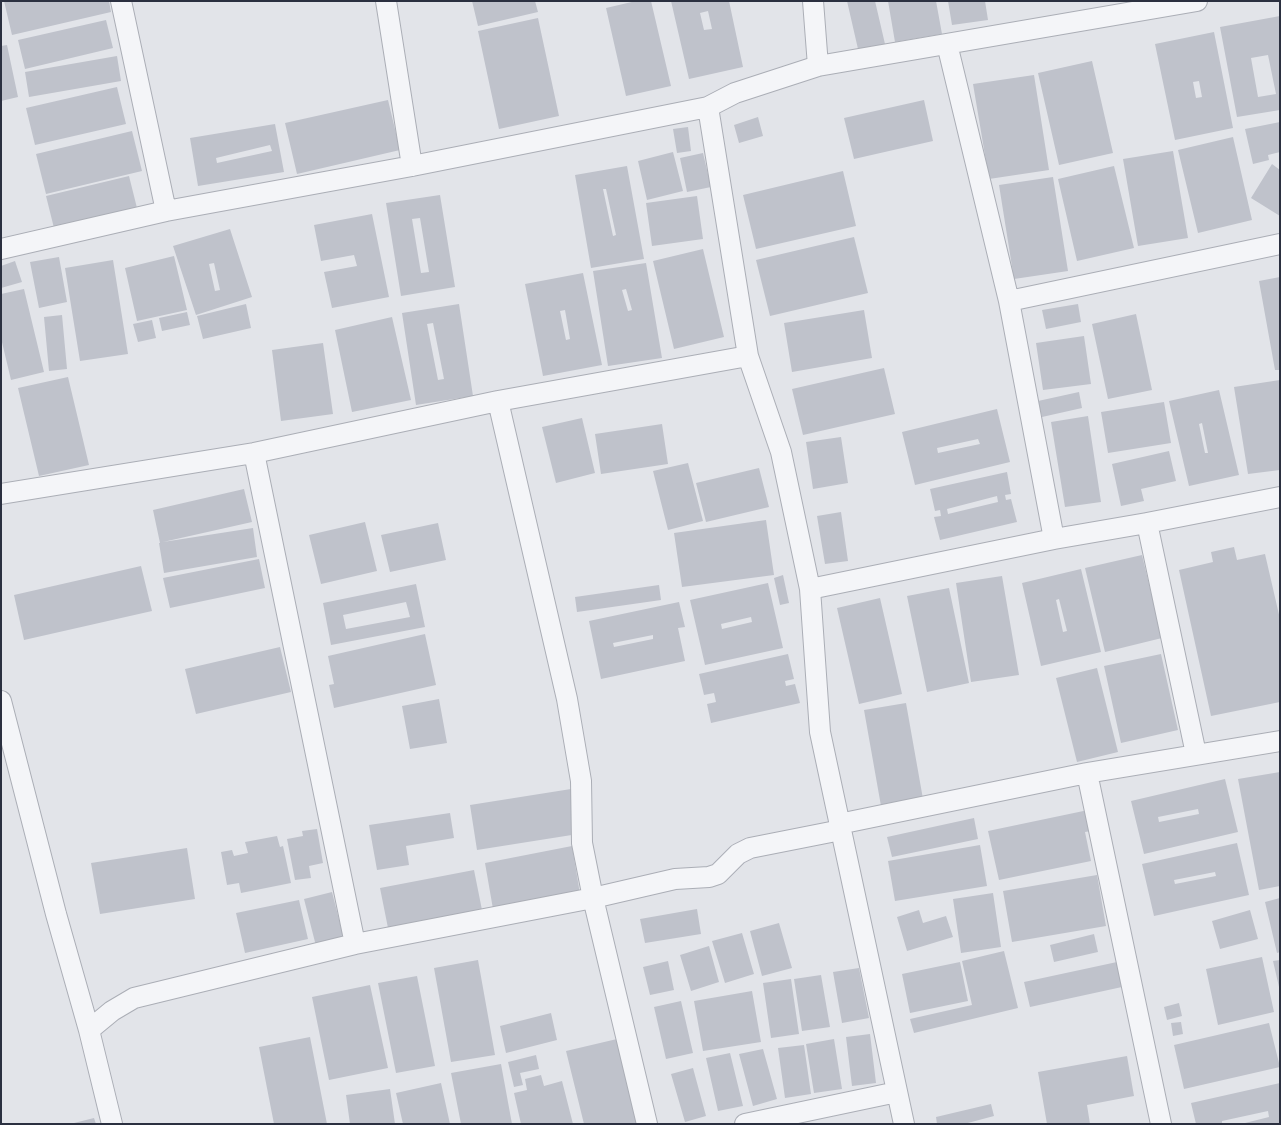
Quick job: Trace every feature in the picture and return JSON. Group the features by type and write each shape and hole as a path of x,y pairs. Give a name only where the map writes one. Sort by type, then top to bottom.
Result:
{"street":[{"path":"121,1 166,210"},
{"path":"386,1 412,166"},
{"path":"813,1 818,66"},
{"path":"1,249 166,210 412,166 708,106 735,93 818,66 1197,1"},
{"path":"947,44 1009,302 1054,539"},
{"path":"708,106 748,356 781,452 810,589 820,732 904,1124"},
{"path":"1009,302 1280,244"},
{"path":"1,494 254,453 498,401 748,356"},
{"path":"498,401 568,700 581,781 582,843 593,898 647,1124"},
{"path":"254,453 355,944"},
{"path":"810,589 1054,539 1280,497"},
{"path":"1146,523 1196,754"},
{"path":"1,701 56,914 89,1030 112,1124"},
{"path":"89,1030 112,1011 134,998 355,944 593,898 674,879 709,877 718,874 738,854 750,848 1087,773 1280,741"},
{"path":"1087,773 1161,1124"},
{"path":"745,1124 897,1092"}],"building":[{"path":"4,1 109,1 111,12 12,35"},
{"path":"472,1 535,1 538,12 478,26"},
{"path":"636,1 651,1 671,86 626,96 606,8"},
{"path":"671,1 729,1 743,67 689,79","holes":["708,11 712,29 704,30 700,13"]},
{"path":"847,1 875,1 885,44 858,49"},
{"path":"888,1 936,1 942,34 895,42"},
{"path":"948,1 985,1 988,20 952,25"},
{"path":"1280,16 1280,110 1237,117 1220,27","holes":["1268,55 1276,94 1258,97 1251,58"]},
{"path":"538,18 559,116 499,129 478,31"},
{"path":"106,20 113,48 25,69 18,40"},
{"path":"1214,32 1233,128 1175,140 1155,44","holes":["1199,81 1202,97 1196,98 1193,82"]},
{"path":"7,45 18,97 1,101 1,46"},
{"path":"117,56 121,81 29,97 25,72"},
{"path":"1092,61 1113,153 1059,165 1038,73"},
{"path":"1034,75 1049,170 989,179 973,84"},
{"path":"117,87 126,124 35,145 26,108"},
{"path":"388,100 400,150 297,174 285,123"},
{"path":"924,100 933,141 854,159 844,118"},
{"path":"758,117 763,136 739,143 734,125"},
{"path":"1280,122 1280,152 1268,155 1269,160 1253,164 1245,129"},
{"path":"275,124 284,172 198,186 190,138","holes":["270,145 272,151 217,163 216,158"]},
{"path":"688,127 691,151 677,153 673,129"},
{"path":"132,131 142,171 46,194 36,154"},
{"path":"1233,137 1252,220 1198,233 1178,150"},
{"path":"1173,151 1188,238 1138,246 1123,159"},
{"path":"673,152 683,191 647,200 638,161"},
{"path":"703,153 711,187 687,192 680,158"},
{"path":"1272,164 1280,170 1280,216 1251,198"},
{"path":"627,166 644,259 591,268 575,175","holes":["603,189 606,189 616,235 613,236"]},
{"path":"1114,166 1134,248 1077,261 1058,179"},
{"path":"843,171 856,226 756,249 743,195"},
{"path":"129,176 137,208 54,228 46,196"},
{"path":"1053,177 1068,271 1014,279 999,185"},
{"path":"440,195 455,287 401,296 386,203","holes":["420,218 429,272 421,273 412,219"]},
{"path":"697,196 703,239 652,246 646,203"},
{"path":"372,214 389,297 332,308 324,272 357,266 354,255 321,261 314,225"},
{"path":"230,229 252,297 196,315 173,246","holes":["214,263 220,290 215,291 209,264"]},
{"path":"854,237 868,293 770,316 756,260"},
{"path":"703,249 724,337 674,349 653,261"},
{"path":"174,256 187,310 137,321 125,268"},
{"path":"59,257 67,302 39,308 30,262"},
{"path":"113,260 128,354 80,361 65,268"},
{"path":"15,261 22,282 1,288 1,266"},
{"path":"646,263 662,358 608,366 593,271","holes":["626,289 632,310 628,311 622,290"]},
{"path":"583,273 602,365 543,376 525,284","holes":["565,310 570,339 566,340 560,311"]},
{"path":"1280,277 1280,370 1275,370 1259,281"},
{"path":"24,289 44,372 11,380 1,338 1,294"},
{"path":"246,304 251,328 203,339 197,316"},
{"path":"459,304 473,396 416,405 402,313","holes":["433,323 444,379 438,380 427,324"]},
{"path":"1078,304 1081,322 1046,329 1042,310"},
{"path":"864,310 872,358 792,372 784,323"},
{"path":"187,312 190,325 162,331 159,318"},
{"path":"1136,314 1152,390 1108,399 1092,324"},
{"path":"62,315 67,369 49,371 44,317"},
{"path":"392,317 411,400 352,412 335,330"},
{"path":"152,320 156,338 138,342 133,324"},
{"path":"1084,336 1091,384 1043,390 1036,343"},
{"path":"323,343 333,414 281,421 272,350"},
{"path":"884,368 895,414 803,435 792,389"},
{"path":"68,377 89,465 39,476 18,388"},
{"path":"1280,380 1280,470 1248,474 1234,387"},
{"path":"1219,390 1239,475 1189,486 1169,401","holes":["1202,423 1208,453 1205,453 1199,424"]},
{"path":"1079,392 1082,408 1042,417 1038,401"},
{"path":"1164,402 1171,443 1108,453 1101,412"},
{"path":"997,409 1010,462 915,485 902,432","holes":["978,439 980,444 938,453 937,448"]},
{"path":"1088,416 1101,502 1065,507 1051,422"},
{"path":"582,418 595,473 556,483 542,427"},
{"path":"662,424 668,464 601,474 595,434"},
{"path":"841,437 848,483 813,489 806,442"},
{"path":"1169,451 1176,481 1141,489 1144,501 1121,506 1112,464"},
{"path":"688,463 703,521 668,530 653,471"},
{"path":"759,468 769,507 706,522 696,483"},
{"path":"1007,472 1011,494 1005,495 1006,500 1011,499 1017,522 940,540 934,517 941,516 940,510 935,511 930,489","holes":["997,496 998,502 948,514 947,509"]},
{"path":"244,489 252,522 163,542 253,528 257,557 164,573 153,510"},
{"path":"841,512 848,561 825,564 817,516"},
{"path":"766,520 774,575 682,587 674,533"},
{"path":"365,522 377,571 321,584 309,535"},
{"path":"438,523 446,560 390,572 381,535"},
{"path":"1234,547 1237,560 1265,554 1280,619 1280,702 1211,716 1179,570 1213,562 1211,552"},
{"path":"1142,555 1162,638 1105,652 1085,568"},
{"path":"259,559 265,588 170,608 163,578"},
{"path":"141,566 152,611 24,640 14,595"},
{"path":"1081,569 1101,652 1041,666 1022,583","holes":["1059,599 1067,631 1063,632 1056,600"]},
{"path":"783,575 789,603 780,605 774,578"},
{"path":"1002,576 1019,675 971,682 956,583"},
{"path":"768,583 783,648 705,665 690,600","holes":["751,617 752,622 722,629 721,624"]},
{"path":"416,584 425,627 331,645 323,603","holes":["406,602 410,617 346,629 343,615"]},
{"path":"659,585 661,600 577,612 575,597"},
{"path":"949,588 969,683 927,692 907,596"},
{"path":"880,598 902,694 859,704 837,608"},
{"path":"679,602 685,627 678,628 685,661 601,679 589,621","holes":["653,635 653,639 614,647 613,643"]},
{"path":"425,634 436,685 334,708 329,685 334,684 328,656"},
{"path":"280,647 291,692 196,714 185,669"},
{"path":"788,654 794,679 785,681 786,686 795,684 800,703 711,723 707,704 716,702 714,693 704,695 699,674"},
{"path":"1161,654 1178,730 1121,743 1104,666"},
{"path":"1097,668 1118,752 1077,762 1056,678"},
{"path":"439,699 447,743 410,749 402,706"},
{"path":"906,703 923,799 881,806 864,710"},
{"path":"1280,772 1280,886 1259,890 1238,779"},
{"path":"1225,779 1238,832 1144,854 1131,801","holes":["1198,809 1199,814 1159,822 1158,817"]},
{"path":"571,789 578,834 477,850 470,805"},
{"path":"1093,809 1097,830 1085,832 1091,861 999,880 988,831"},
{"path":"450,813 454,838 406,846 409,865 377,870 369,825"},
{"path":"974,818 978,839 892,857 887,837"},
{"path":"317,829 323,863 309,866 311,878 295,880 287,839 303,836 302,831"},
{"path":"277,836 280,847 283,846 291,883 241,893 239,883 227,885 221,852 232,850 234,856 248,853 245,842"},
{"path":"1237,843 1249,895 1154,916 1142,864","holes":["1215,872 1216,876 1175,884 1174,880"]},
{"path":"980,845 987,886 895,901 888,861"},
{"path":"572,846 580,894 493,909 485,863"},
{"path":"187,848 195,899 100,914 91,863"},
{"path":"474,870 482,910 388,928 380,888"},
{"path":"1097,875 1106,926 1012,942 1003,891"},
{"path":"332,892 344,939 316,946 304,899"},
{"path":"993,893 1001,947 961,953 953,899"},
{"path":"1280,898 1280,952 1277,953 1265,902"},
{"path":"299,900 308,939 245,953 236,913"},
{"path":"697,909 701,934 645,943 640,919"},
{"path":"919,910 923,923 946,916 953,937 907,951 897,917"},
{"path":"1250,910 1258,939 1220,949 1212,921"},
{"path":"779,923 792,968 762,976 750,931"},
{"path":"742,933 754,974 725,983 712,941"},
{"path":"1094,934 1098,952 1054,962 1050,945"},
{"path":"709,946 719,982 691,991 680,955"},
{"path":"1004,951 1018,1008 914,1033 910,1019 972,1005 962,961"},
{"path":"1262,957 1274,1012 1218,1025 1206,969"},
{"path":"478,960 495,1055 451,1062 434,968"},
{"path":"1280,960 1280,987 1279,987 1273,961"},
{"path":"668,961 674,990 650,995 643,967"},
{"path":"960,962 968,1001 910,1013 902,974"},
{"path":"1117,962 1122,987 1030,1007 1024,982"},
{"path":"859,968 869,1018 842,1023 833,972"},
{"path":"821,975 830,1027 802,1031 794,979"},
{"path":"417,976 435,1066 396,1073 378,983"},
{"path":"791,979 799,1034 771,1038 763,983"},
{"path":"370,985 388,1068 329,1080 312,997"},
{"path":"752,991 761,1042 703,1051 694,1001"},
{"path":"681,1001 693,1053 666,1059 654,1007"},
{"path":"1179,1003 1182,1016 1167,1020 1164,1007"},
{"path":"551,1013 557,1040 506,1053 500,1026"},
{"path":"1181,1022 1183,1034 1173,1036 1171,1023"},
{"path":"1269,1023 1280,1067 1184,1089 1174,1045"},
{"path":"870,1034 876,1083 852,1086 846,1037"},
{"path":"310,1037 327,1124 274,1124 259,1047"},
{"path":"617,1039 638,1124 584,1124 566,1051"},
{"path":"834,1039 842,1089 814,1093 806,1044"},
{"path":"804,1045 811,1094 785,1098 778,1048"},
{"path":"763,1049 777,1099 753,1106 739,1054"},
{"path":"730,1053 743,1106 718,1111 706,1058"},
{"path":"536,1055 539,1069 520,1073 523,1085 514,1087 508,1062"},
{"path":"1127,1056 1134,1096 1087,1105 1090,1124 1047,1124 1038,1072"},
{"path":"501,1064 512,1124 461,1124 451,1073"},
{"path":"693,1068 706,1116 685,1122 671,1074"},
{"path":"541,1075 544,1086 562,1081 573,1124 521,1124 514,1093 527,1090 525,1079"},
{"path":"441,1083 450,1124 403,1124 396,1093"},
{"path":"1280,1083 1280,1124 1241,1124 1269,1117 1268,1111 1222,1121 1222,1124 1196,1124 1191,1103"},
{"path":"390,1089 395,1124 350,1124 346,1095"},
{"path":"991,1104 994,1116 964,1124 937,1124 936,1117"},
{"path":"94,1118 96,1124 74,1124 74,1123"}]}
